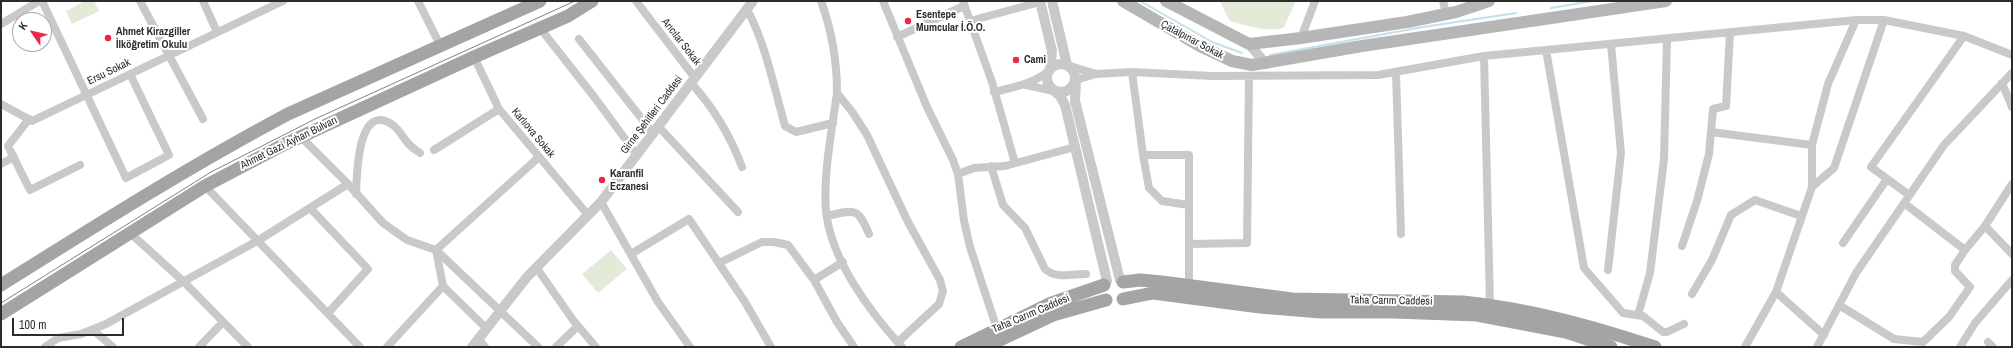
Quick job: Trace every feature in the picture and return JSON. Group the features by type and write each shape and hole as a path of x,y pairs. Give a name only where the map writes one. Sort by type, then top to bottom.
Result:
{"main road":[{"path":"1,285 198,164 288,114 540,1"},
{"name":"Ahmet Gazi Ayhan Bulvarı","path":"1,314 129,232 206,186 301,137 474,56 568,16 592,1"},
{"name":"Çatalpınar Sokak","path":"1123,1 1186,38 1220,55 1246,64 1266,64 1362,46 1666,1"},
{"name":"Çatalpınar Sokak","path":"1166,1 1249,44"},
{"path":"1249,44 1301,38 1446,14 1489,1"},
{"name":"Taha Carım Caddesi","path":"961,347 1049,304 1113,282 1140,280 1292,299 1463,302 1490,305 1567,320 1655,347"},
{"path":"1113,282 1126,288 1123,299 1117,303 1106,300 1102,293 1113,282"},
{"name":"Taha Carım Caddesi","path":"1123,299 1153,293 1260,307 1313,311 1477,315 1566,332 1611,347"},
{"name":"Taha Carım Caddesi","path":"985,347 1053,315 1106,300"}],"street":[{"path":"1,24 39,1"},
{"path":"42,1 126,178 169,155 130,74"},
{"path":"140,1 203,120"},
{"path":"203,1 217,32"},
{"name":"Ersu Sokak","path":"31,120 217,32 272,3 283,1"},
{"path":"418,1 440,45"},
{"name":"Arıcılar Sokak","path":"636,1 709,104 724,128 742,167"},
{"path":"822,1 834,48 837,93 826,188 827,216 832,241 865,301 900,345 939,304 942,296 942,284 908,222 867,135 853,113 837,93"},
{"path":"883,1 897,37 958,174 964,221 970,247 997,329"},
{"path":"1052,1 1067,65 1074,71 1076,80 1075,101 1113,282"},
{"path":"1301,38 1315,1"},
{"path":"1443,1 1446,14"},
{"path":"970,21 1040,2 1052,51 1048,83 1060,96 1065,105 1075,147 1113,282"},
{"path":"897,37 964,4 994,92 1015,163"},
{"path":"750,5 785,126 796,132 833,123"},
{"name":"Girne Şehitleri Caddesi","path":"472,347 536,267 601,202 750,5"},
{"path":"1026,85 1058,92 1068,91 1074,85 1076,80 1096,74 1132,72 1249,76 1378,75 1484,56 1856,20 1884,20 1964,36 2012,56"},
{"path":"1744,347 1776,292 1801,216 1812,188 1812,145 1828,84 1856,20"},
{"path":"1812,188 1834,168 1884,20"},
{"path":"540,28 596,98 637,155"},
{"path":"1682,246 1697,201 1709,154 1713,108 1726,106 1730,33"},
{"path":"1909,195 1871,167 1964,36"},
{"path":"579,39 655,130 738,212"},
{"path":"1638,315 1650,273 1664,159 1668,39"},
{"path":"1249,44 1266,64 1272,76"},
{"path":"1608,270 1621,153 1611,44"},
{"path":"1546,50 1584,268 1619,310 1628,315 1638,315 1646,318 1663,332 1667,332 1684,324"},
{"name":"Karlıova Sokak","path":"474,56 499,109 588,215"},
{"path":"1484,56 1490,305"},
{"path":"994,92 1026,85 1042,77 1058,64 1067,65 1096,74"},
{"path":"1132,72 1149,188 1162,201 1189,205"},
{"path":"1396,72 1401,234"},
{"path":"1817,347 1856,274 1944,145 2012,73"},
{"path":"1189,244 1248,243 1249,76"},
{"path":"2002,84 2012,107"},
{"path":"1,104 31,120 8,146 30,190 80,165"},
{"path":"434,150 499,109"},
{"path":"356,194 358,162 363,135 371,124 381,121 393,125 409,146 420,153"},
{"path":"1711,132 1812,145"},
{"path":"301,137 348,184 376,217 391,230 416,244 436,250 500,311 510,318 538,347"},
{"path":"958,174 974,168 1015,163 1075,147"},
{"path":"1143,155 1189,155 1188,285"},
{"path":"1,164 14,157"},
{"path":"436,250 539,157"},
{"path":"991,166 1003,206 1025,228 1044,269 1047,272 1060,275 1086,274"},
{"path":"1843,243 1887,179"},
{"path":"45,347 58,338 73,336 93,330 259,240 348,184"},
{"path":"1840,305 1894,339 1906,344 1923,342 1949,317 1970,287 1955,271 1955,265 1965,250 1985,226 2012,184"},
{"path":"206,186 259,240 358,346"},
{"path":"1692,294 1712,260 1730,215 1755,200 1801,216"},
{"path":"601,202 658,302 690,347"},
{"path":"1904,203 1965,250"},
{"path":"310,208 368,270 328,313"},
{"path":"827,216 849,211 856,212 861,216 869,234"},
{"path":"631,254 690,219 745,302 771,347"},
{"path":"1985,226 2012,254"},
{"path":"129,232 184,281 248,347"},
{"path":"719,263 762,242 779,242 788,245 814,280 837,322 854,347"},
{"path":"436,250 443,286 486,328"},
{"path":"814,280 843,262"},
{"path":"536,267 578,326 596,347"},
{"path":"1960,347 1975,323 2012,280"},
{"path":"387,347 443,286"},
{"path":"1776,292 1824,335"},
{"path":"198,347 223,322"},
{"path":"556,347 578,326"},
{"path":"93,330 113,347"},
{"path":"478,338 485,347"}],"green space":[{"path":"85,1 94,1 99,11 72,24 66,11"},
{"path":"1220,1 1296,1 1284,27 1273,30 1249,26 1229,20"},
{"path":"611,250 627,269 598,293 582,274"}],"waterway":[{"path":"1140,1 1212,42 1242,53"},
{"path":"1551,8 1593,1"},
{"path":"1270,55 1423,27 1516,13"}],"tram line":[{"path":"1,303 211,172 315,119 575,1"}],"place":[{"name":"Esentepe Mumcular İ.Ö.O.","path":"908,21"},
{"name":"Ahmet Kirazgiller İlköğretim Okulu","path":"108,38"},
{"name":"Cami","path":"1016,60"},
{"name":"Karanfil Eczanesi","path":"602,180"}]}
